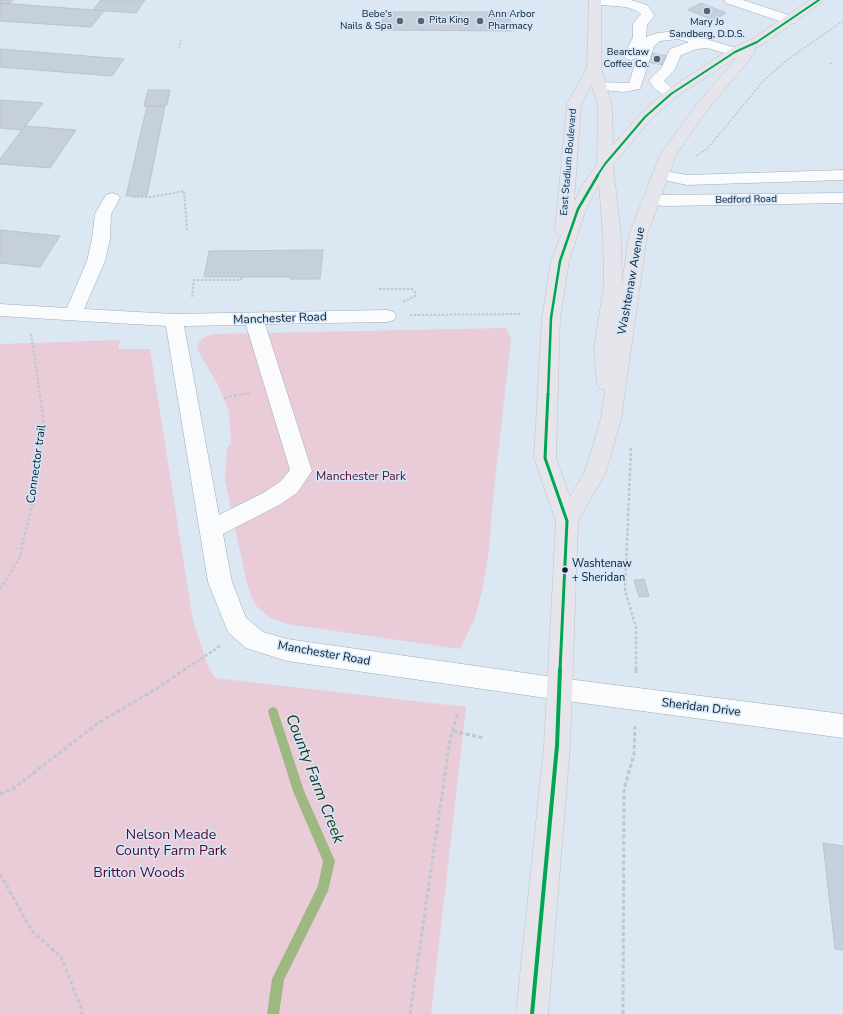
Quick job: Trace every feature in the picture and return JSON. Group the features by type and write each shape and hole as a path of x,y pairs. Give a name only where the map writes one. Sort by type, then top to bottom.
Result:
{"main road":[{"name":"Washtenaw Avenue","path":"532,1014 556,746 560,689 567,521 545,458 551,318 560,261 578,209 590,186 605,164 645,117 670,94 735,52 757,42 819,0"},
{"name":"East Stadium Boulevard","path":"595,1 594,68 605,106 605,164 612,237 613,285 604,349 611,419"},
{"name":"Washtenaw Avenue","path":"567,521 595,472 611,419 638,235 650,200 668,155 699,111 757,42"},
{"name":"East Stadium Boulevard","path":"560,261 574,104 594,68"}],"street":[{"path":"730,0 790,20"},
{"path":"595,1 628,3 645,10 647,16 640,24 643,44 638,82 635,86 624,88 599,86"},
{"path":"643,44 657,37 684,36 735,52"},
{"path":"670,94 659,85 656,80 668,69 675,52 695,45 710,44"},
{"name":"Bedford Road","path":"660,175 687,180 843,176"},
{"path":"73,314 96,261 103,214 106,205 112,198"},
{"name":"Bedford Road","path":"650,200 843,198"},
{"name":"Manchester Road","path":"0,310 174,320 254,320 395,316"},
{"name":"Manchester Road","path":"174,320 220,582 237,626 256,640 287,650 560,689"},
{"path":"210,530 271,499 289,487 301,471 254,320"},
{"name":"Sheridan Drive","path":"560,689 843,726"}],"path":[{"path":"693,158 707,149 764,80 786,61 843,21"},
{"path":"179,48 181,39"},
{"path":"112,198 152,197 184,191 187,230"},
{"path":"192,297 194,280 241,280 242,277"},
{"path":"379,289 412,289 415,292 414,296 404,300 402,303"},
{"path":"395,316 520,314"},
{"name":"Connector trail","path":"0,589 19,559 33,501 35,458 44,426 31,333"},
{"path":"631,440 625,590 636,628 636,670"},
{"path":"0,794 14,788 98,723 156,689 244,631"},
{"path":"410,1014 450,740 458,712"},
{"path":"623,1014 624,789 634,754 635,725"},
{"path":"453,731 484,738"},
{"path":"0,874 32,931 61,958 82,1010 82,1014"}],"green space":[{"name":"Manchester Park","path":"506,328 511,339 493,499 489,549 483,587 475,618 460,649 287,624 271,618 257,607 247,584 225,481 227,448 231,444 229,411 217,383 197,349 199,342 205,337 213,334"},
{"name":"Nelson Meade County Farm Park","path":"120,340 118,349 150,349 193,621 207,664 215,678 466,707 431,1014 0,1014 0,344"}],"building":[{"path":"0,0 13,0 9,4 0,3"},
{"path":"101,0 145,0 136,13 93,10"},
{"path":"0,3 104,11 91,27 0,21"},
{"name":"Mary Jo Sandberg, D.D.S.","path":"701,3 726,13 713,20 688,10"},
{"path":"383,12 509,12 512,31 382,30"},
{"path":"0,49 124,59 112,76 0,67"},
{"name":"Bearclaw Coffee Co.","path":"651,53 667,56 664,65 647,62"},
{"path":"148,90 170,90 167,105 144,106"},
{"path":"0,100 43,103 22,130 0,128"},
{"path":"147,106 165,106 147,196 126,196"},
{"path":"25,126 76,130 50,168 0,164 0,159"},
{"path":"0,230 60,236 40,267 0,263"},
{"path":"323,250 320,279 290,279 290,277 204,277 209,251"},
{"path":"644,579 649,596 639,597 634,580"},
{"path":"823,843 843,846 843,950 835,949"}],"waterway":[{"name":"County Farm Creek","path":"273,712 299,791 329,861 324,887 278,979 273,1014"}],"transit line":[{"path":"532,1014 557,746 567,521 545,458 551,318 560,261 578,209 590,186 605,164 645,117 671,94 735,52 757,42 819,0"}],"place":[{"name":"Mary Jo Sandberg, D.D.S.","path":"707,11"},
{"name":"Bebe's Nails & Spa","path":"400,21"},
{"name":"Pita King","path":"421,21"},
{"name":"Ann Arbor Pharmacy","path":"480,21"},
{"name":"Bearclaw Coffee Co.","path":"657,59"},
{"name":"Washtenaw + Sheridan","path":"565,570"}],"park label":[{"name":"Britton Woods","path":"139,874"}]}
